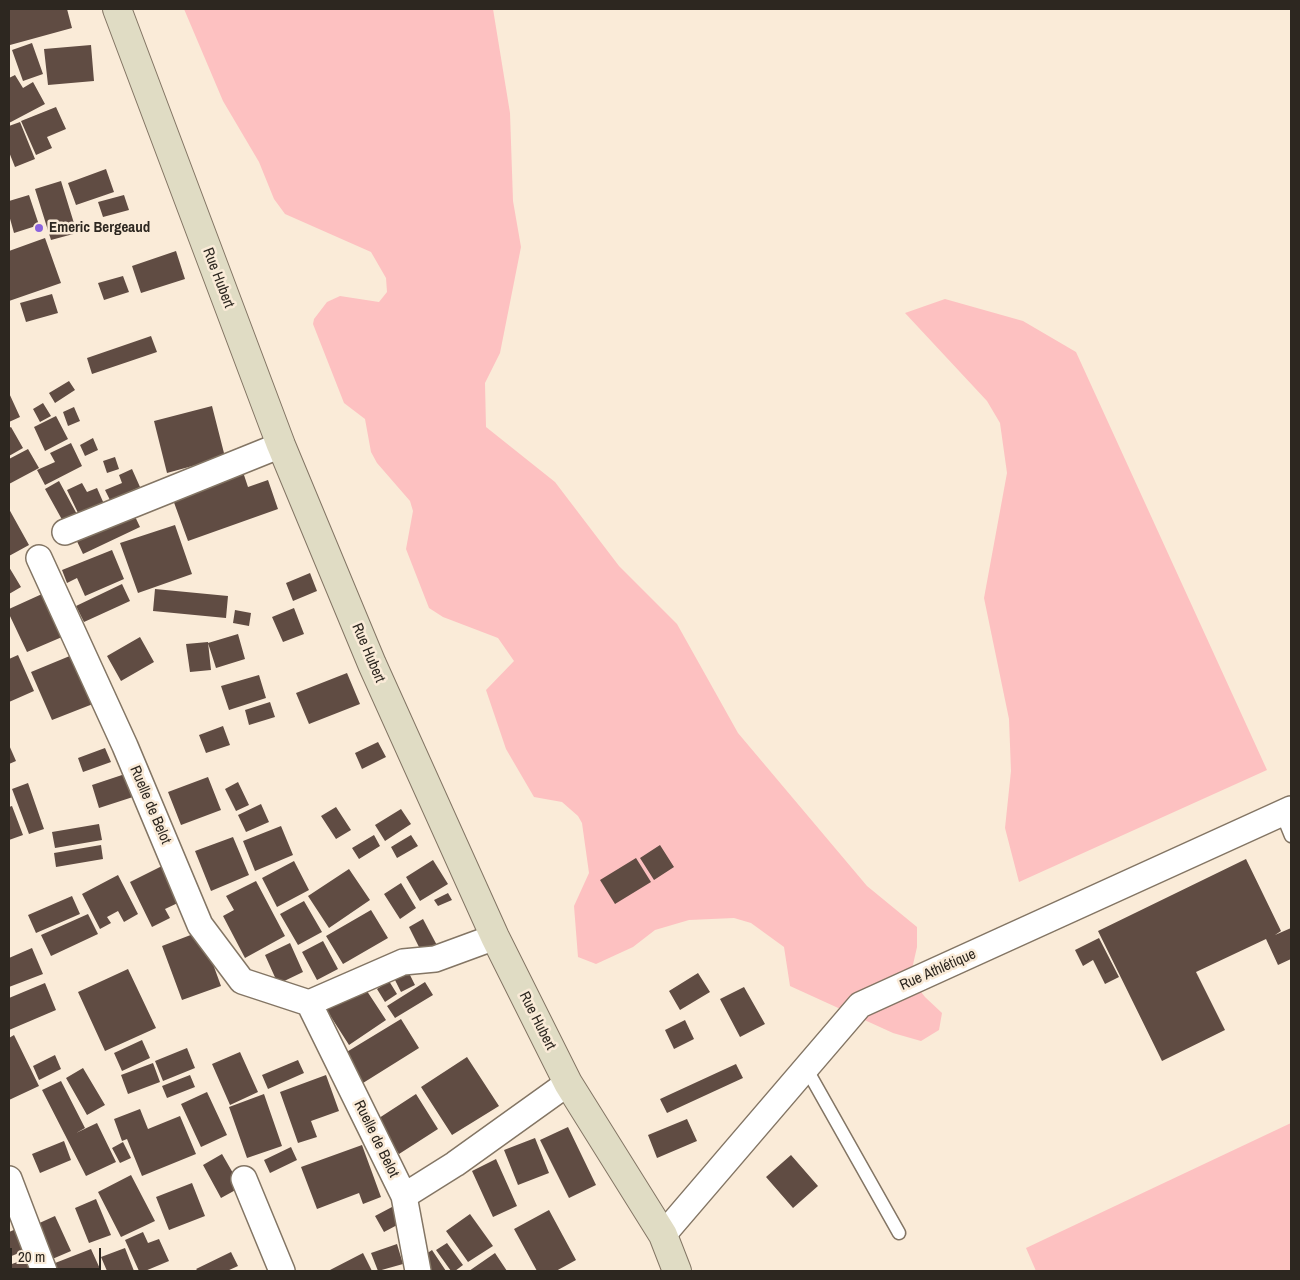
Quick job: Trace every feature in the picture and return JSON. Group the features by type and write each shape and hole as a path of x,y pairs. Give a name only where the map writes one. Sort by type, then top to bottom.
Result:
{"street":[{"name":"Rue Hubert","path":"117,9 281,445 372,664 495,937 568,1084 663,1235 677,1271"},
{"path":"65,532 281,445"},
{"name":"Ruelle de Belot","path":"39,558 125,746 200,925 242,981 309,1003 404,1196 418,1271"},
{"name":"Rue Athlétique","path":"663,1235 860,1006 1288,820"},
{"path":"309,1003 403,962 435,959 495,937"},
{"name":"Ruelle de Belot","path":"404,1196 454,1164 568,1084"},
{"path":"9,1179 44,1271"},
{"path":"244,1179 282,1271"}],"lane":[{"path":"806,1068 899,1233"}],"shaded area":[{"path":"184,9 493,9 510,113 513,201 521,247 500,353 485,383 486,427 555,482 619,566 677,624 738,733 867,886 917,927 917,947 910,978 925,997 942,1013 939,1030 921,1041 893,1033 790,986 784,947 751,923 734,918 689,920 655,930 633,947 596,964 578,957 574,906 589,873 582,823 578,816 562,802 534,797 506,749 486,690 514,661 498,638 443,617 429,608 406,549 413,511 410,501 377,463 371,452 365,419 344,403 313,324 314,319 327,302 340,296 379,302 387,292 386,278 371,252 285,214 274,199 259,162 223,101"},
{"path":"945,299 1023,321 1076,352 1267,770 1019,882 1005,828 1011,771 1009,719 984,598 1007,473 1000,423 987,401 905,313"},
{"path":"1291,1123 1291,1271 1036,1271 1026,1248"}],"building":[{"path":"9,9 67,9 72,28 10,45"},
{"path":"32,43 43,74 23,81 12,50"},
{"path":"91,45 94,81 48,85 44,49"},
{"path":"15,75 23,88 33,82 45,104 9,123 9,78"},
{"path":"56,107 66,129 47,137 52,148 36,155 21,121"},
{"path":"20,122 35,159 15,167 9,152 9,126"},
{"path":"106,169 114,192 76,205 68,183"},
{"path":"61,181 77,233 51,240 35,189"},
{"path":"29,195 39,225 14,233 9,215 9,201"},
{"path":"124,195 129,210 103,217 98,202"},
{"path":"45,238 61,283 9,301 9,251"},
{"path":"176,251 185,279 141,293 132,266"},
{"path":"123,276 129,292 104,300 98,283"},
{"path":"52,294 58,313 26,322 20,303"},
{"path":"151,336 157,352 92,374 87,358"},
{"path":"69,381 75,390 55,403 49,393"},
{"path":"9,393 20,417 9,422"},
{"path":"43,403 51,416 40,422 33,409"},
{"path":"212,406 225,457 167,473 154,421"},
{"path":"74,407 80,421 68,426 63,412"},
{"path":"56,416 68,439 45,451 34,427"},
{"path":"11,427 23,448 9,456 9,428"},
{"path":"93,438 98,450 85,456 80,445"},
{"path":"71,443 82,466 45,485 37,470 55,462 50,453"},
{"path":"28,449 39,468 9,484 9,459"},
{"path":"115,457 119,469 107,473 103,461"},
{"path":"132,469 140,487 110,500 105,490 122,483 119,475"},
{"path":"243,472 248,487 268,480 278,509 188,541 172,497"},
{"path":"59,481 79,518 65,525 45,489"},
{"path":"82,483 87,492 97,488 104,504 79,515 67,490"},
{"path":"131,508 140,527 83,554 74,535"},
{"path":"9,509 29,545 9,556"},
{"path":"175,525 192,574 138,593 120,543"},
{"path":"112,550 124,579 85,596 77,578 67,583 62,570"},
{"path":"9,567 21,587 9,594"},
{"path":"310,573 317,591 293,601 286,583"},
{"path":"122,584 130,601 84,622 76,606"},
{"path":"155,589 228,596 226,618 153,611"},
{"path":"42,594 62,637 27,652 9,614 9,609"},
{"path":"294,608 304,634 283,642 272,617"},
{"path":"235,610 251,613 249,626 233,623"},
{"path":"238,634 245,659 216,668 208,643"},
{"path":"140,637 154,662 121,681 107,656"},
{"path":"208,642 211,670 190,672 186,644"},
{"path":"77,653 98,702 52,720 31,672"},
{"path":"18,655 34,691 9,702 9,659"},
{"path":"347,673 360,704 309,724 296,693"},
{"path":"259,675 266,698 229,710 221,686"},
{"path":"270,702 275,717 249,725 245,710"},
{"path":"223,726 230,745 206,753 199,735"},
{"path":"378,742 386,757 362,769 355,753"},
{"path":"9,745 16,761 9,764"},
{"path":"105,748 111,762 83,772 78,758"},
{"path":"128,773 136,796 99,808 92,785"},
{"path":"208,777 221,810 181,825 168,792"},
{"path":"238,782 249,805 236,811 225,789"},
{"path":"28,783 44,829 29,834 12,789"},
{"path":"261,804 269,822 246,832 238,815"},
{"path":"12,806 23,835 9,840 9,807"},
{"path":"336,807 351,830 336,839 321,816"},
{"path":"401,809 411,824 385,841 375,825"},
{"path":"99,824 102,840 55,848 52,832"},
{"path":"281,826 293,855 255,871 243,841"},
{"path":"374,835 380,846 359,859 352,848"},
{"path":"411,835 418,846 397,858 391,847"},
{"path":"233,837 249,875 211,891 195,851"},
{"path":"101,845 103,859 56,867 54,853"},
{"path":"660,845 674,867 654,880 640,858"},
{"path":"636,858 651,882 615,904 600,880"},
{"path":"1246,859 1281,931 1275,935 1291,928 1291,959 1278,965 1266,939 1196,972 1225,1030 1162,1061 1098,931"},
{"path":"433,860 448,884 420,901 406,877"},
{"path":"294,861 309,890 277,907 262,878"},
{"path":"164,865 182,901 165,909 170,918 152,927 130,882"},
{"path":"349,869 370,900 329,928 308,896"},
{"path":"118,875 138,914 124,922 118,911 107,917 111,923 100,929 82,894"},
{"path":"256,881 285,936 245,958 223,916 234,910 226,896"},
{"path":"401,883 416,908 400,919 384,894"},
{"path":"448,893 452,900 438,906 434,900"},
{"path":"72,896 80,914 36,933 28,915"},
{"path":"304,901 322,932 298,945 280,914"},
{"path":"371,910 388,938 343,964 326,936"},
{"path":"88,914 98,934 51,956 41,935"},
{"path":"423,919 440,951 425,959 409,927"},
{"path":"201,931 221,986 182,1000 162,946"},
{"path":"1099,938 1119,977 1105,984 1093,960 1083,966 1075,950"},
{"path":"323,941 338,969 317,980 302,952"},
{"path":"290,943 303,972 278,984 265,955"},
{"path":"32,948 43,974 9,987 9,958"},
{"path":"128,969 156,1028 105,1051 78,992"},
{"path":"409,973 415,985 401,992 395,980"},
{"path":"698,973 710,992 680,1010 669,991"},
{"path":"389,981 397,994 385,1002 377,989"},
{"path":"425,982 433,995 395,1018 387,1006"},
{"path":"45,983 56,1010 9,1030 9,998"},
{"path":"363,985 386,1020 349,1045 326,1009"},
{"path":"744,987 765,1024 740,1037 720,999"},
{"path":"401,1019 419,1048 363,1083 345,1053"},
{"path":"685,1020 694,1039 674,1049 665,1030"},
{"path":"14,1035 39,1086 9,1100 9,1038"},
{"path":"142,1040 150,1058 122,1071 114,1053"},
{"path":"187,1048 195,1068 163,1081 155,1061"},
{"path":"240,1052 258,1092 230,1105 212,1064"},
{"path":"55,1055 61,1069 39,1080 33,1066"},
{"path":"467,1057 499,1106 452,1135 421,1087"},
{"path":"298,1060 304,1073 268,1089 262,1075"},
{"path":"153,1063 160,1082 128,1094 121,1075"},
{"path":"736,1064 743,1078 667,1113 660,1099"},
{"path":"83,1068 105,1105 87,1115 66,1078"},
{"path":"190,1075 195,1087 167,1098 162,1086"},
{"path":"326,1075 339,1111 311,1121 317,1137 298,1143 280,1092"},
{"path":"61,1081 85,1128 76,1133 97,1123 116,1162 86,1176 42,1090"},
{"path":"207,1092 227,1135 201,1147 181,1104"},
{"path":"264,1094 282,1146 247,1158 229,1107"},
{"path":"416,1094 438,1129 399,1154 376,1120"},
{"path":"140,1109 148,1129 180,1116 196,1154 142,1176 127,1139 122,1141 114,1119"},
{"path":"687,1119 697,1141 657,1158 648,1135"},
{"path":"568,1127 596,1185 569,1198 540,1140"},
{"path":"535,1138 549,1173 518,1185 504,1150"},
{"path":"64,1141 71,1160 40,1173 32,1154"},
{"path":"123,1142 131,1158 120,1163 112,1148"},
{"path":"362,1145 381,1197 363,1204 359,1193 317,1209 301,1167"},
{"path":"291,1147 297,1160 270,1173 264,1160"},
{"path":"222,1154 241,1187 221,1198 203,1165"},
{"path":"791,1155 818,1186 793,1208 766,1177"},
{"path":"496,1159 517,1206 493,1217 472,1171"},
{"path":"131,1175 155,1221 121,1237 98,1192"},
{"path":"192,1183 205,1216 169,1230 156,1197"},
{"path":"96,1199 111,1235 89,1243 75,1208"},
{"path":"392,1207 401,1223 384,1232 375,1216"},
{"path":"549,1210 576,1260 556,1271 537,1271 514,1229"},
{"path":"470,1214 493,1246 468,1262 446,1231"},
{"path":"55,1216 71,1251 50,1260 35,1225"},
{"path":"16,1229 24,1251 9,1257 9,1232"},
{"path":"143,1232 148,1243 159,1239 169,1261 145,1271 139,1271 125,1240"},
{"path":"447,1243 463,1265 455,1271 451,1271 436,1250"},
{"path":"397,1244 403,1264 378,1271 371,1253"},
{"path":"125,1248 134,1271 107,1271 101,1257"},
{"path":"91,1249 101,1271 52,1271 50,1265"},
{"path":"432,1250 446,1271 429,1271 420,1258"},
{"path":"231,1252 238,1266 227,1271 198,1271 196,1269"},
{"path":"363,1253 372,1271 330,1270"},
{"path":"495,1253 507,1271 469,1271"},
{"path":"26,1259 30,1271 9,1271 9,1265"}],"place":[{"name":"Emeric Bergeaud","path":"39,228"}]}
